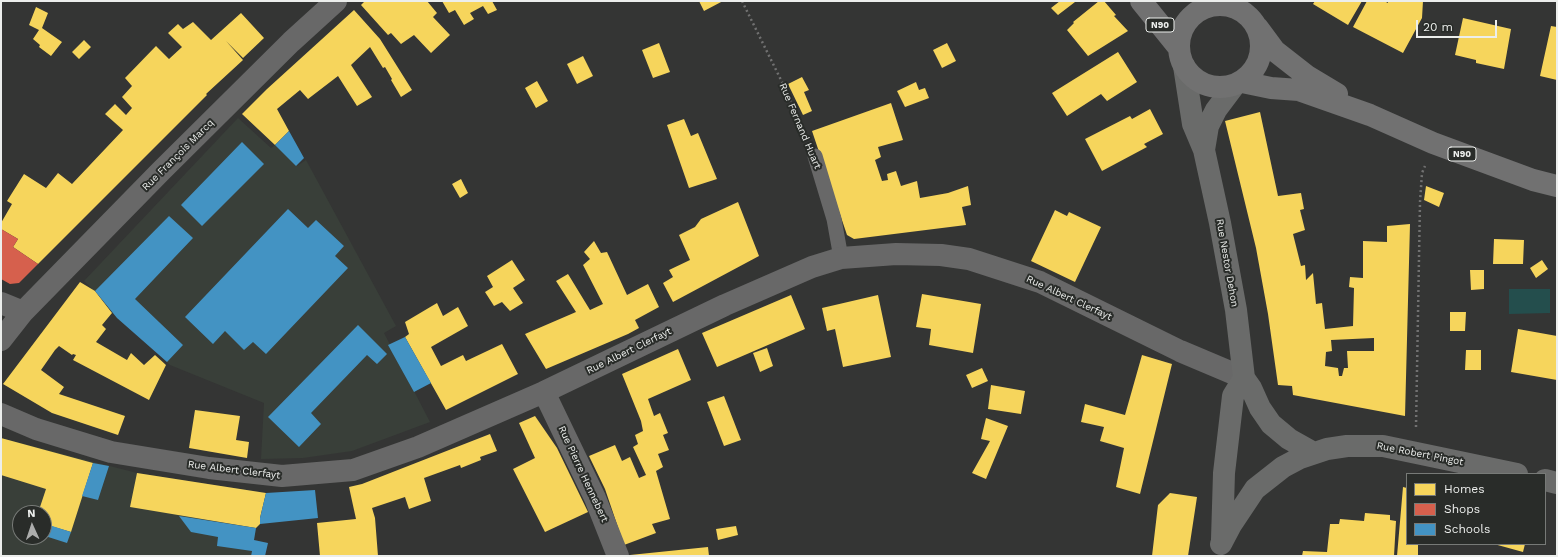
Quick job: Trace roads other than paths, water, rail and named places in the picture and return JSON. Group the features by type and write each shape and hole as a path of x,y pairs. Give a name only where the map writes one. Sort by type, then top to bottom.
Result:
{"main road":[{"name":"N90","path":"1141,1 1182,57"},
{"path":"1205,3 1230,6 1238,9 1251,18 1256,25 1261,40 1261,56 1254,71 1238,84 1220,88 1205,85 1193,77 1182,57 1180,36 1187,22 1205,3"},
{"name":"N90","path":"1256,25 1280,55 1307,76 1370,115"},
{"name":"N90","path":"1238,84 1299,90 1370,115 1433,143 1533,180 1557,186"}],"street":[{"name":"Rue François Marcq","path":"1,340 23,312 280,53 336,1"},
{"name":"Rue Nestor Dehon","path":"1182,57 1193,124 1204,150 1220,223 1236,310 1244,378 1251,388 1260,408 1271,424 1289,439 1314,453"},
{"name":"Rue Nestor Dehon","path":"1204,150 1208,126 1216,110 1238,84"},
{"name":"Rue Albert Clerfayt","path":"1,414 36,429 111,452 209,468 282,476 353,470 418,447 544,392 725,305 812,267 841,258 896,254 941,255 969,259 1040,282 1180,351 1244,378"},
{"path":"1,303 23,312"},
{"path":"1219,550 1224,474 1233,396 1244,378"},
{"name":"Rue Pierre Hennebert","path":"544,392 595,498 618,556"},
{"name":"Rue Robert Pingot","path":"1219,550 1234,520 1255,489 1283,467 1314,453 1347,446 1383,446 1512,473"},
{"path":"1546,480 1557,483"}],"lane":[{"name":"Rue Fernand Huart","path":"815,156 834,219 841,258"}],"water":[{"path":"1509,289 1550,289 1550,313 1509,314"}]}
